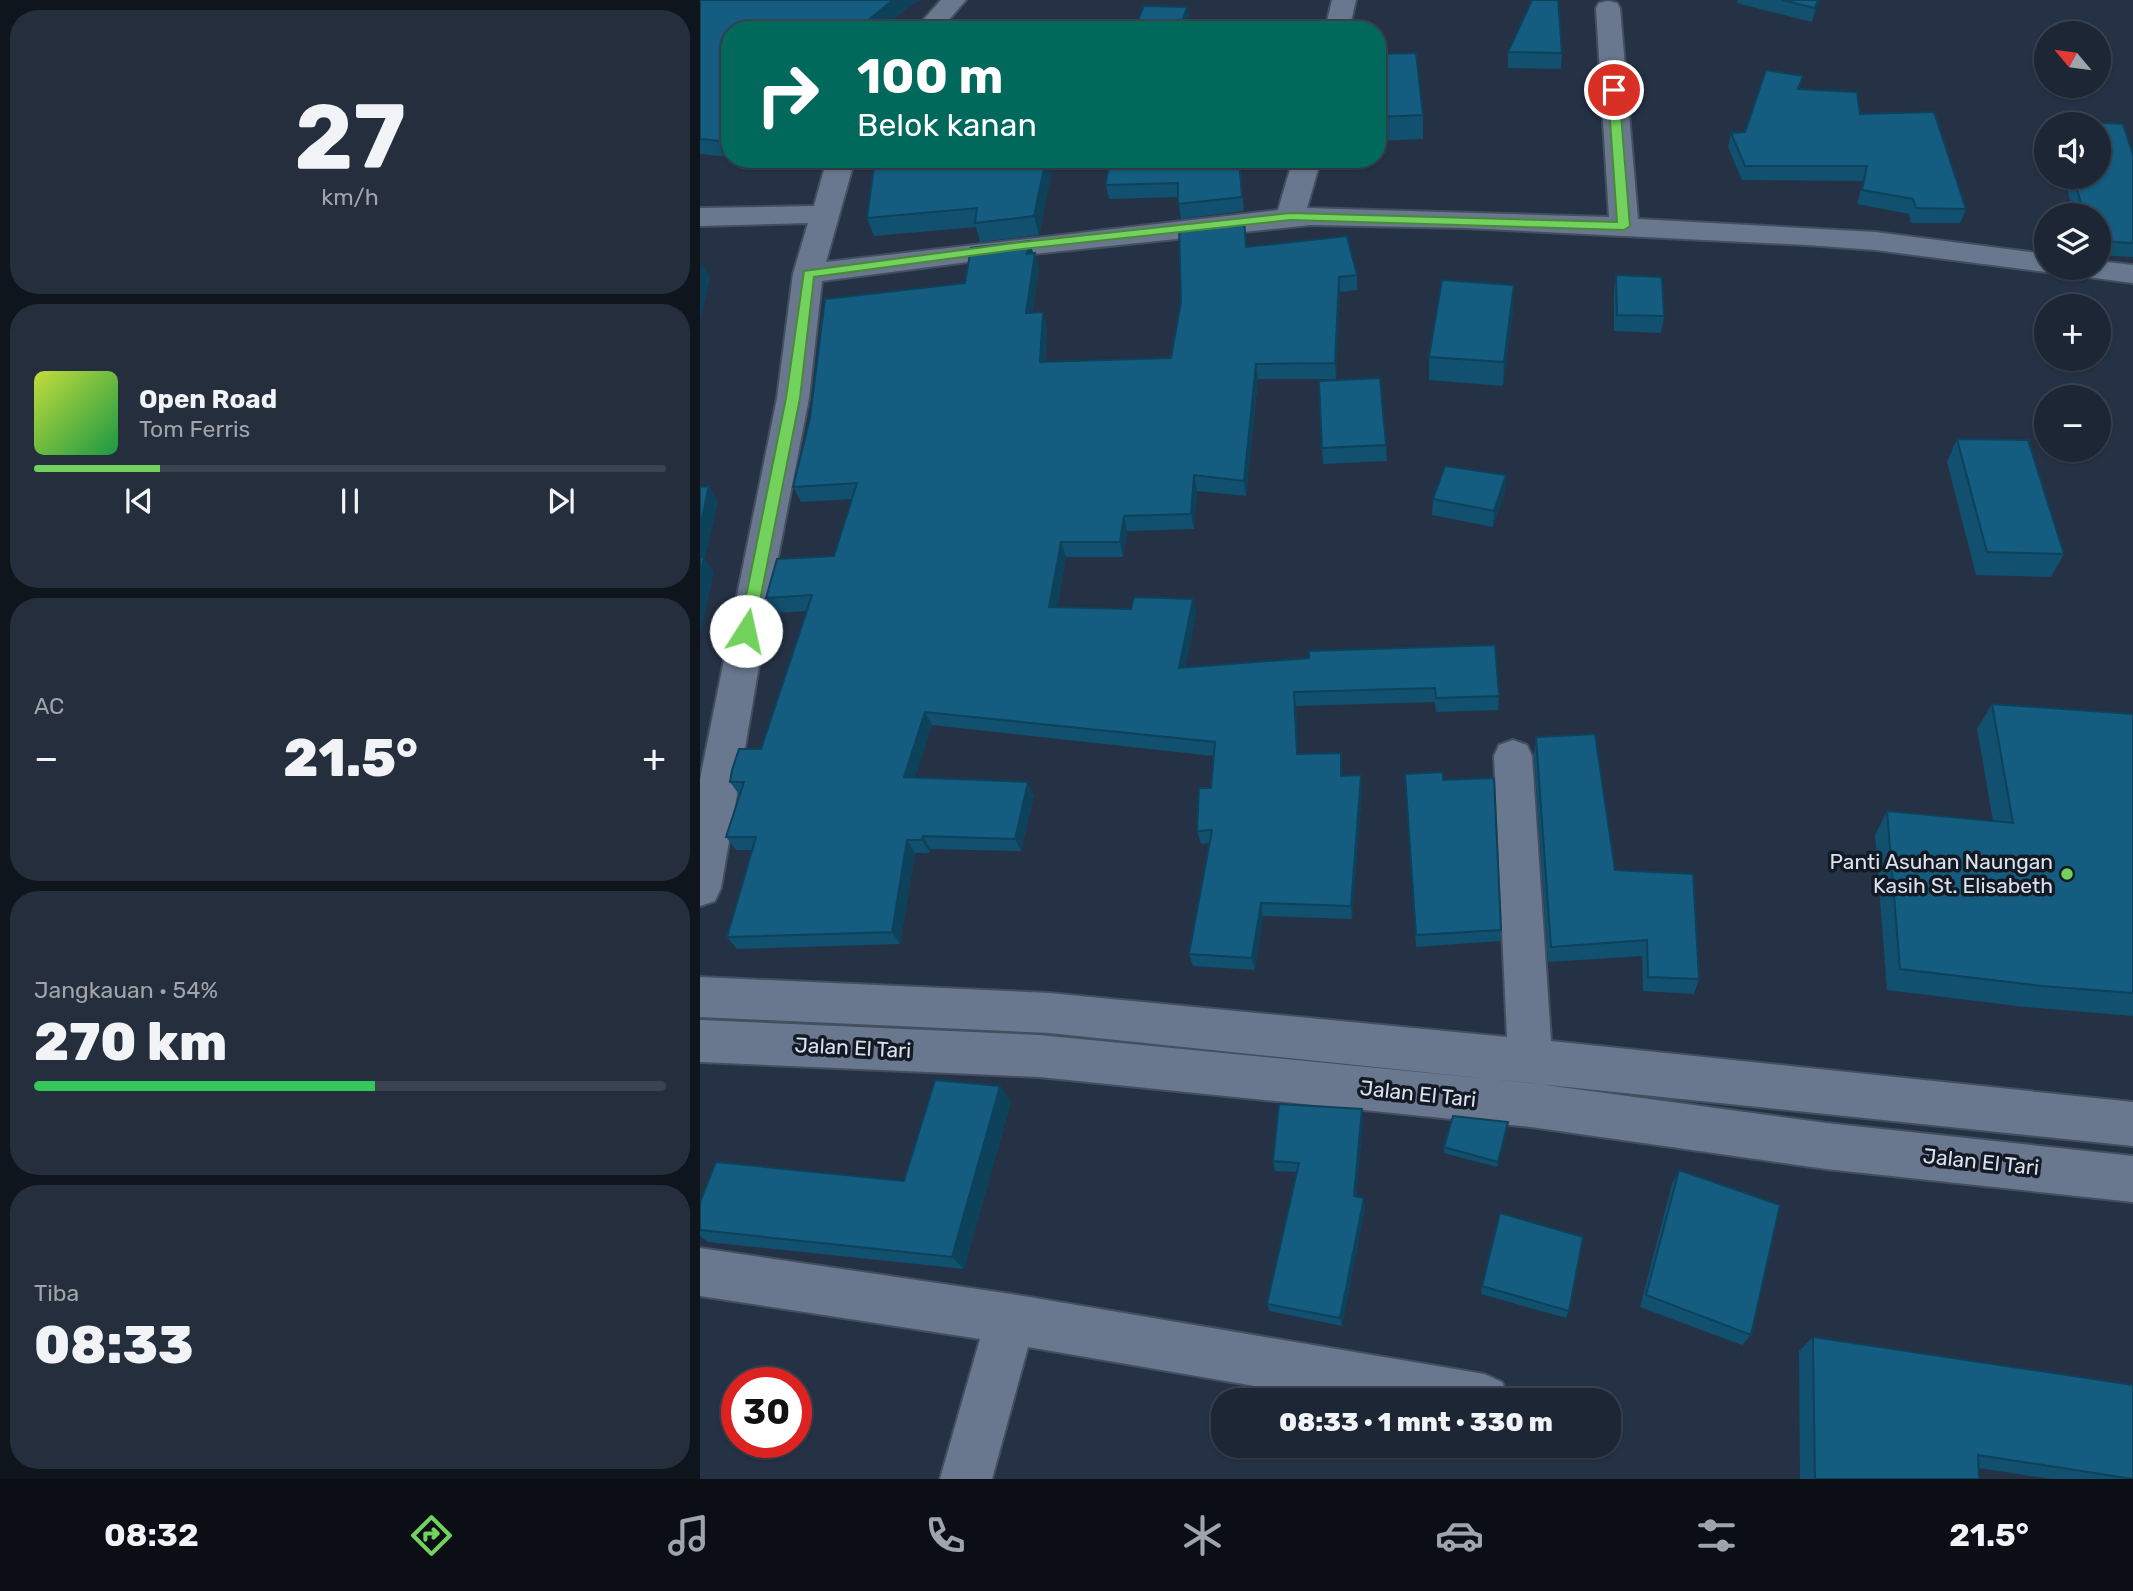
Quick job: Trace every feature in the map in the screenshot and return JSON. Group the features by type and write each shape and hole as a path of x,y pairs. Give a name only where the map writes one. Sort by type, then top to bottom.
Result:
{"street":[{"path":"934,21 954,0"},
{"path":"1339,21 1343,0"},
{"path":"1608,8 1624,226"},
{"path":"700,888 756,578 793,398 808,274 838,168"},
{"path":"1290,217 1304,168"},
{"path":"700,217 823,214"},
{"path":"808,274 1014,247 1290,217 1624,226 1875,241 2034,261"},
{"path":"2111,271 2133,274"},
{"path":"1513,756 1530,1060"},
{"name":"Jalan El Tari","path":"700,997 1049,1013 1530,1060 2133,1124"},
{"name":"Jalan El Tari","path":"700,1041 1039,1056 1531,1105 1826,1146 2133,1179"},
{"path":"700,1272 1011,1319 1414,1388"},
{"path":"966,1479 1011,1319"}],"building":[{"path":"700,0 893,0 867,21 721,21 721,141 700,139"},
{"path":"1532,0 1558,0 1562,53 1508,52"},
{"path":"1782,0 1818,0 1815,8"},
{"path":"1144,6 1187,7 1183,21 1138,21"},
{"path":"1416,53 1423,115 1386,117 1386,54"},
{"path":"1766,70 1803,76 1798,89 1857,92 1860,114 1934,112 1966,209 1916,208 1913,199 1862,190 1867,166 1745,166 1731,133 1745,132"},
{"path":"2111,123 2123,124 2133,155 2133,243 2111,242 2111,203 2081,203 2077,189 2111,189"},
{"path":"874,168 1044,168 1034,216 975,223 977,208 867,218"},
{"path":"1108,168 1240,168 1242,197 1178,204 1178,183 1106,185"},
{"path":"1244,219 1246,247 1347,236 1357,275 1339,277 1335,363 1256,364 1244,481 1194,475 1191,514 1124,516 1120,542 1061,542 1049,607 1131,609 1134,597 1193,599 1179,668 1309,658 1309,651 1495,645 1499,696 1436,698 1435,688 1294,692 1297,754 1341,753 1341,776 1361,775 1351,906 1261,903 1252,958 1189,954 1212,830 1197,831 1199,788 1211,788 1215,742 925,712 904,777 1028,782 1015,839 923,836 922,840 907,840 892,932 727,937 756,837 726,837 744,782 730,782 732,770 739,749 761,749 812,595 766,598 777,559 834,556 857,483 793,487 810,418 825,299 965,283 971,248 1030,241 1027,254 1035,253 1026,313 1043,312 1040,362 1171,358 1181,302 1179,226"},
{"path":"1616,275 1662,277 1664,316 1617,315"},
{"path":"1442,280 1514,285 1504,362 1429,357"},
{"path":"1380,378 1386,445 1322,448 1319,381"},
{"path":"1957,439 2028,440 2064,554 1987,552"},
{"path":"1445,466 1506,475 1494,511 1433,499"},
{"path":"709,486 700,526 700,487"},
{"path":"700,557 704,557 700,576"},
{"path":"1992,704 2133,714 2133,993 2042,986 1900,969 1887,811 2013,823"},
{"path":"1595,734 1615,870 1693,874 1699,979 1648,977 1647,940 1551,947 1536,737"},
{"path":"1443,772 1443,780 1494,778 1501,930 1416,935 1405,774"},
{"path":"935,1080 1000,1086 952,1257 700,1230 700,1202 716,1162 904,1181"},
{"path":"1279,1104 1362,1109 1354,1196 1364,1198 1340,1318 1267,1304 1299,1163 1273,1161"},
{"path":"1453,1116 1508,1122 1498,1162 1444,1147"},
{"path":"1679,1170 1780,1205 1751,1335 1646,1295"},
{"path":"1500,1213 1583,1237 1569,1311 1482,1286"},
{"path":"1813,1337 2133,1385 2133,1479 1978,1455 1979,1479 1815,1479"}],"place":[{"name":"Panti Asuhan Naungan Kasih St. Elisabeth","path":"2067,874"}],"route":[{"path":"746,631 793,398 808,274 1014,247 1290,217 1466,219 1624,226 1614,90"}]}
